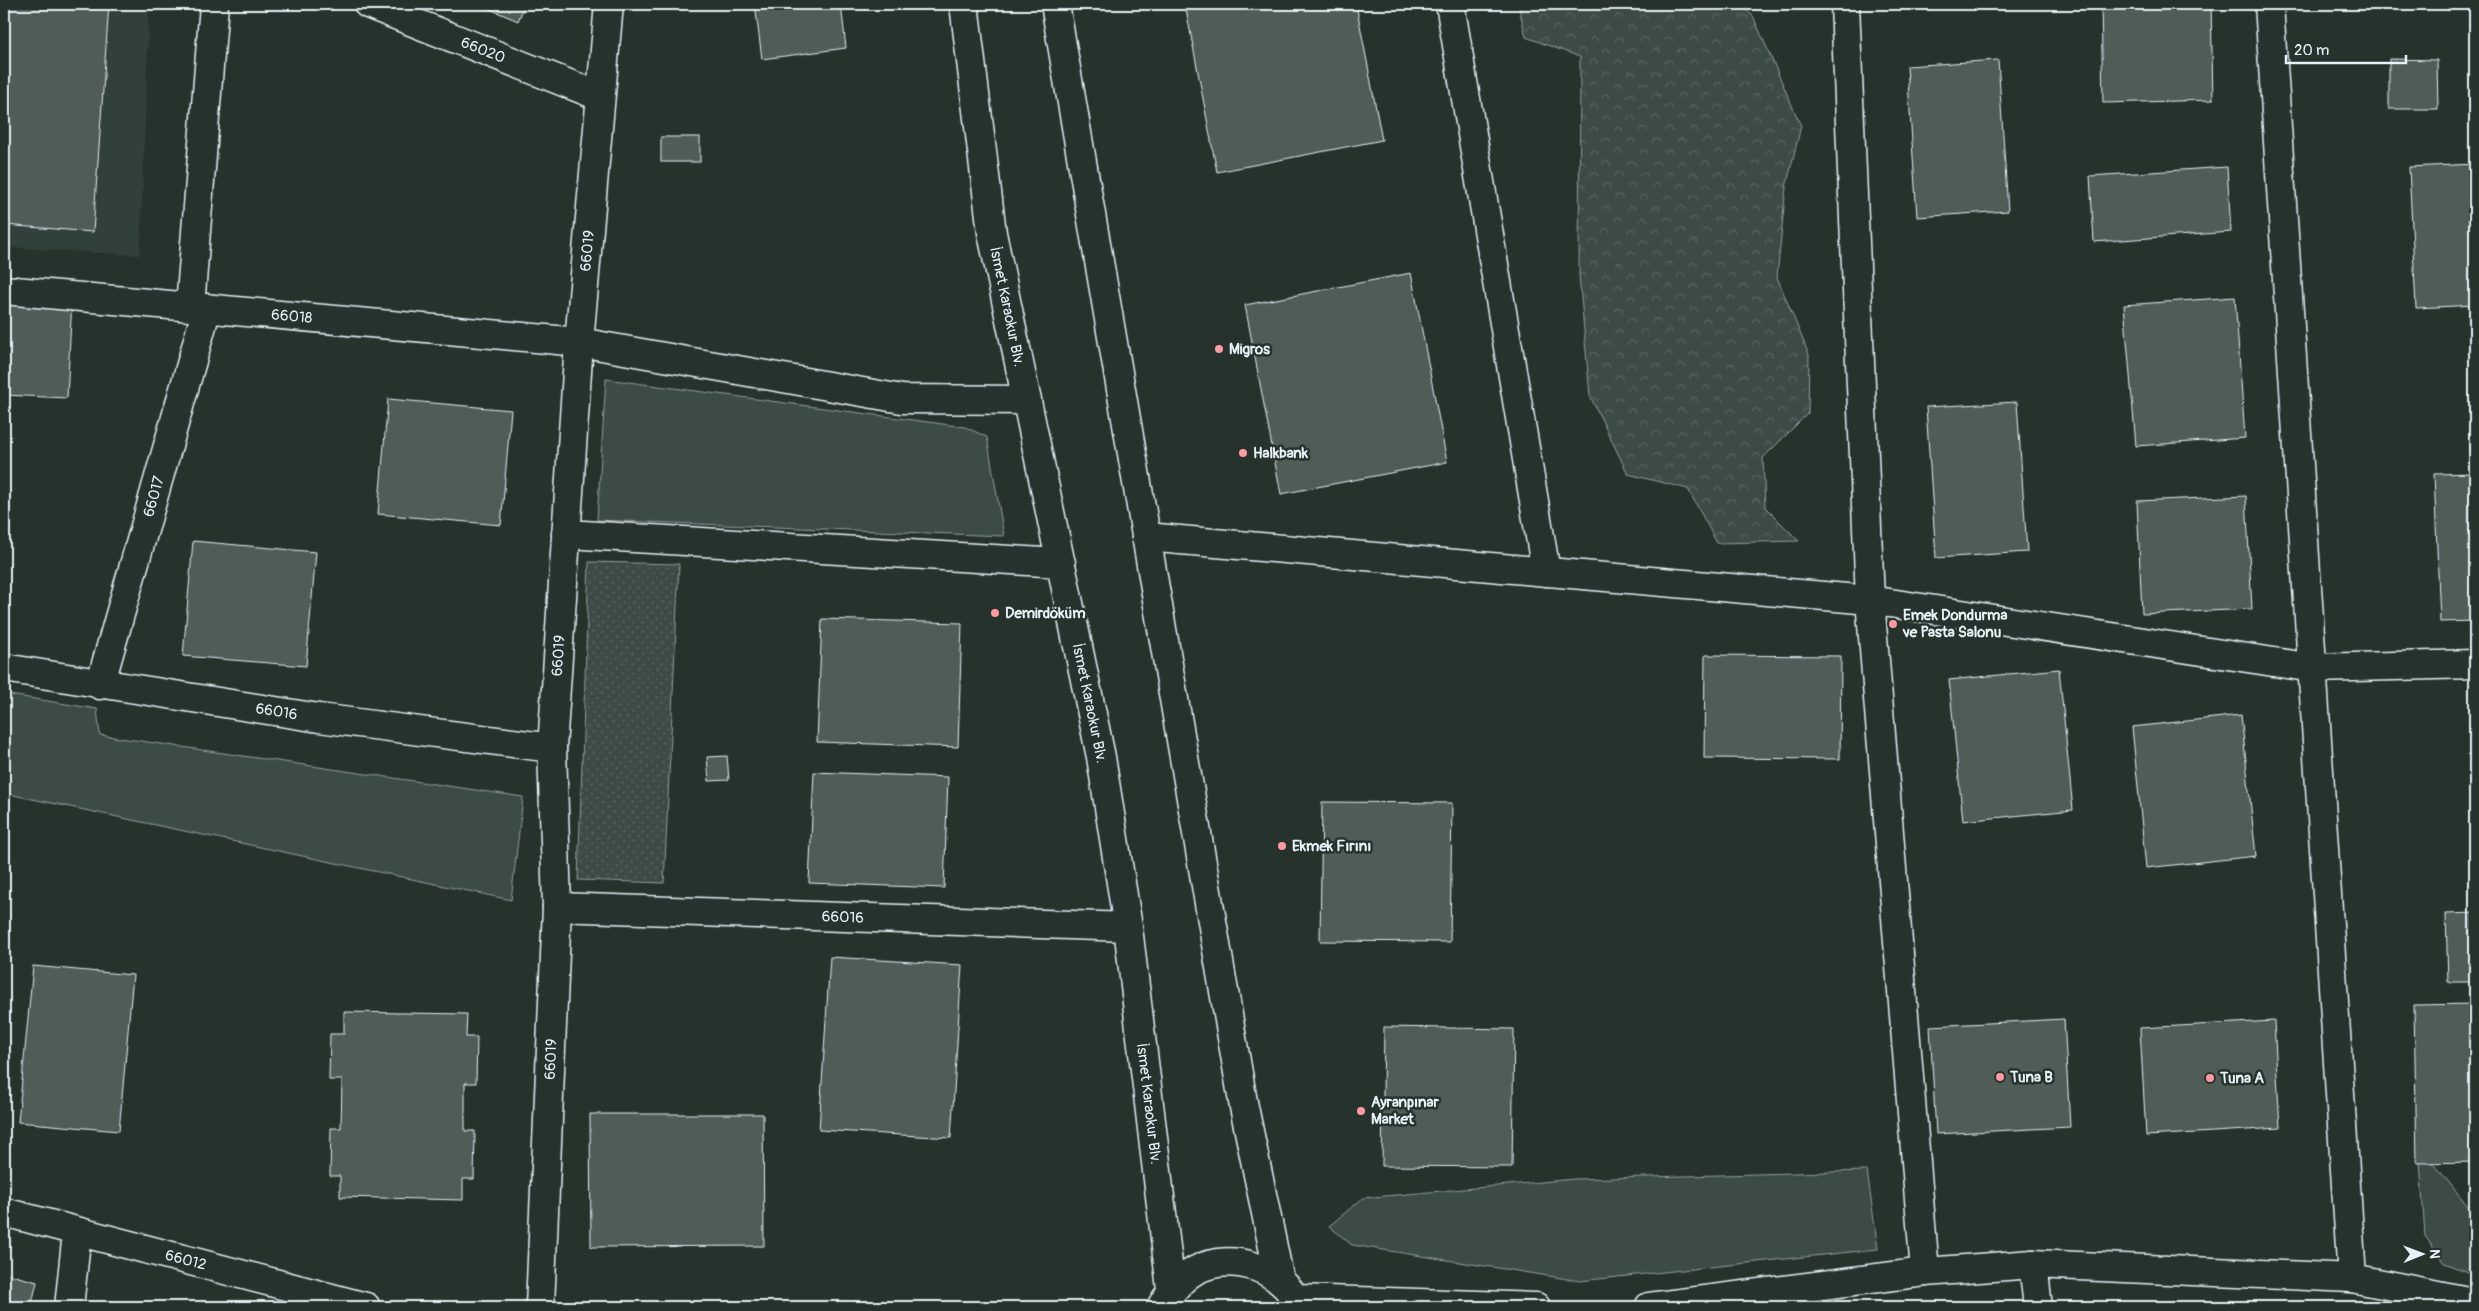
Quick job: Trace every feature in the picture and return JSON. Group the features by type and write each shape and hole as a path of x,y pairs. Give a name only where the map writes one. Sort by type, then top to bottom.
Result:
{"street":[{"name":"66017","path":"100,685 198,307 214,4"},
{"name":"66020","path":"368,4 599,96"},
{"name":"66019","path":"540,1307 557,907 552,748 579,342 599,96 609,4"},
{"name":"İsmet Karaokur Blv.","path":"964,4 992,233 1101,757 1128,927 1166,1298"},
{"path":"1055,4 1243,1102 1292,1296"},
{"path":"1450,4 1546,572"},
{"path":"1845,4 1870,600 1925,1272"},
{"path":"2269,4 2352,1278"},
{"name":"66018","path":"4,290 579,342 902,399 1027,400"},
{"path":"566,534 1061,563"},
{"path":"1146,537 1870,600 2313,668 2475,664"},
{"name":"66016","path":"4,668 100,685 319,718 552,748"},
{"name":"66016","path":"557,907 1128,927"},
{"name":"66012","path":"4,1212 305,1299 366,1307"},
{"path":"69,1307 77,1232"},
{"path":"1166,1298 1190,1274 1212,1264 1236,1262 1260,1268 1292,1296 1536,1307"},
{"path":"2033,1264 2038,1307"},
{"path":"1649,1307 1925,1272 2033,1264 2352,1278 2467,1304"}],"shaded area":[{"path":"4,4 149,4 140,255 4,247"}],"green space":[{"path":"1518,4 1739,4 1753,16 1801,126 1786,187 1777,277 1809,355 1808,413 1763,458 1765,507 1799,541 1717,543 1688,489 1628,474 1590,396 1579,275 1580,57 1526,37"},
{"path":"606,379 965,427 987,437 1004,536 597,520"},
{"path":"589,562 679,564 664,883 578,880"},
{"path":"4,694 97,709 100,735 523,797 511,900 4,793"},
{"path":"2419,1145 2475,1215 2475,1275 2444,1263 2425,1236"},
{"path":"1867,1171 1878,1249 1580,1281 1352,1245 1329,1226 1363,1198 1575,1179"}],"building":[{"path":"4,4 109,4 93,232 4,225"},
{"path":"478,4 525,4 518,21"},
{"path":"755,4 841,4 846,48 762,59"},
{"path":"1185,4 1356,4 1382,140 1217,172"},
{"path":"2101,4 2211,4 2213,100 2103,103"},
{"path":"2389,59 2437,60 2438,109 2389,109"},
{"path":"1998,60 2008,211 1917,217 1907,66"},
{"path":"661,137 700,137 700,162 661,162"},
{"path":"2475,164 2475,305 2416,308 2409,167"},
{"path":"2227,167 2231,232 2094,242 2090,176"},
{"path":"1411,273 1447,462 1281,494 1245,305"},
{"path":"4,296 72,299 67,398 4,395"},
{"path":"2235,297 2245,438 2136,446 2124,305"},
{"path":"388,399 511,410 501,525 378,514"},
{"path":"2017,402 2027,552 1936,558 1926,407"},
{"path":"2475,473 2475,621 2440,622 2434,474"},
{"path":"2246,496 2252,609 2142,614 2137,501"},
{"path":"193,541 316,552 306,666 183,656"},
{"path":"822,619 962,623 958,747 817,742"},
{"path":"1705,655 1841,656 1840,759 1704,758"},
{"path":"2059,669 2073,810 1963,821 1949,680"},
{"path":"2241,715 2256,856 2146,868 2132,727"},
{"path":"727,756 729,780 709,781 707,757"},
{"path":"814,772 948,777 944,888 809,883"},
{"path":"1322,802 1452,803 1450,942 1320,941"},
{"path":"2475,913 2475,982 2448,982 2446,914"},
{"path":"830,957 962,965 951,1138 819,1130"},
{"path":"33,966 133,975 119,1131 18,1122"},
{"path":"2475,1004 2475,1162 2417,1163 2414,1005"},
{"path":"344,1012 467,1014 466,1037 477,1037 476,1083 465,1083 465,1131 475,1131 474,1179 463,1179 463,1200 340,1197 340,1176 330,1176 331,1128 341,1128 342,1080 329,1080 330,1034 344,1034"},
{"name":"Tuna B","path":"2064,1019 2070,1127 1936,1134 1930,1026"},
{"name":"Tuna A","path":"2274,1021 2280,1128 2146,1136 2140,1028"},
{"path":"1384,1027 1514,1029 1512,1167 1382,1166"},
{"path":"590,1114 763,1114 764,1246 591,1247"},
{"path":"4,1273 37,1282 31,1307 4,1307"}],"place":[{"name":"Migros","path":"1219,349"},
{"name":"Halkbank","path":"1243,453"},
{"name":"Demirdöküm","path":"995,613"},
{"name":"Emek Dondurma ve Pasta Salonu","path":"1893,624"},
{"name":"Ekmek Fırını","path":"1282,846"},
{"name":"Tuna B","path":"2000,1077"},
{"name":"Tuna A","path":"2210,1078"},
{"name":"Ayranpınar Market","path":"1361,1111"}]}
